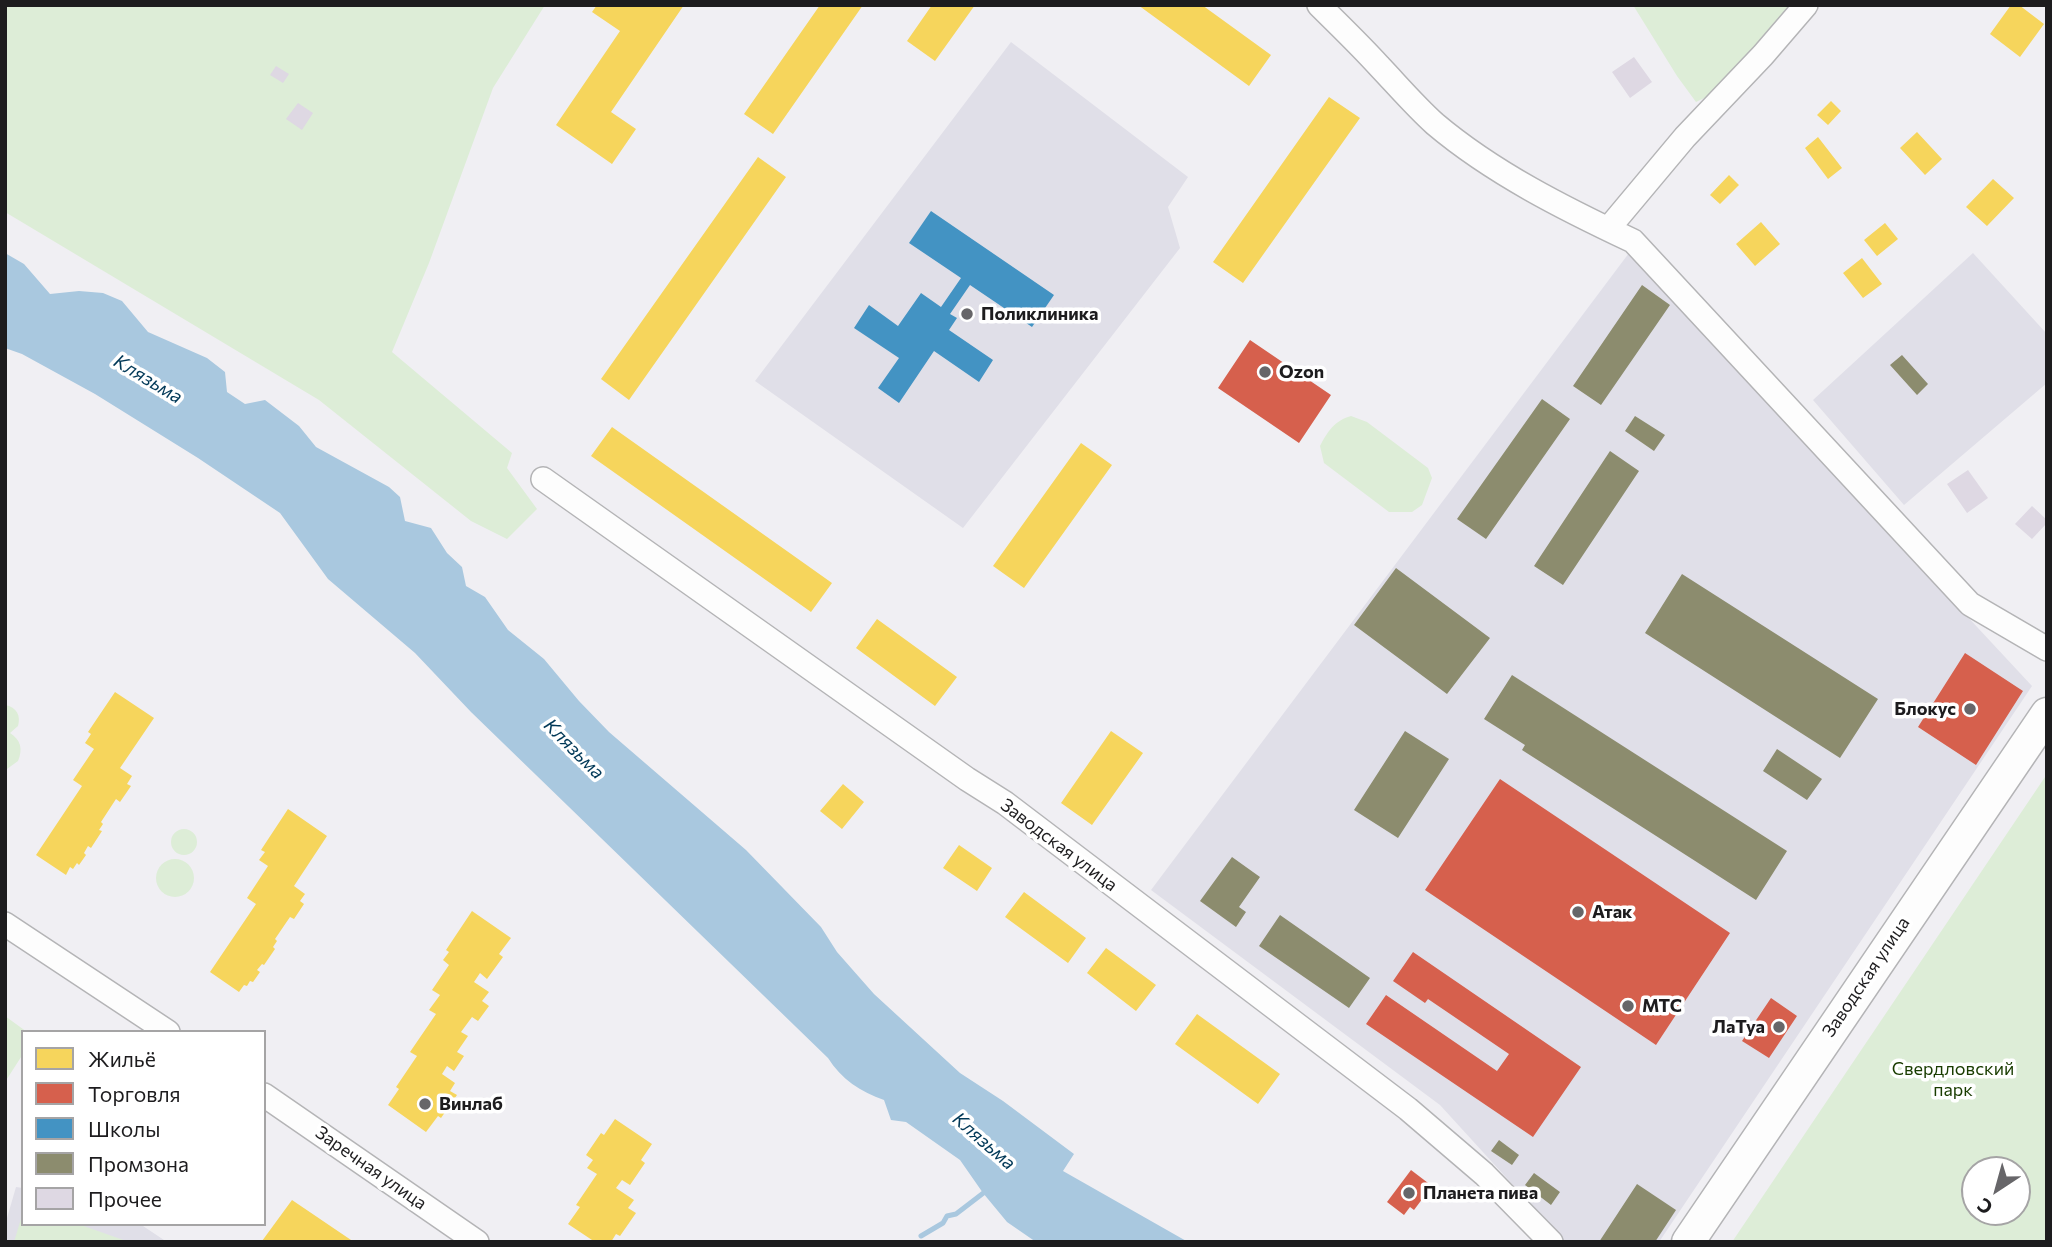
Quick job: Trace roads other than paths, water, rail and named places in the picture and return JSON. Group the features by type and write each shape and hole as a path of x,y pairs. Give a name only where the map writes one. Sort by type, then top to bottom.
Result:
{"street":[{"path":"1319,5 1380,66 1407,98 1438,126 1501,171 1633,241 1970,604 2047,649"},
{"path":"1608,229 1685,136 1763,55 1806,5"},
{"name":"Заводская улица","path":"543,479 967,779 1005,803 1408,1109 1484,1174 1551,1242"},
{"name":"Заводская улица","path":"1688,1242 2047,713"},
{"path":"5,924 165,1030"},
{"name":"Заречная улица","path":"266,1096 477,1242"}],"water":[{"name":"Клязьма","path":"5,253 24,264 50,294 79,291 103,293 122,301 148,332 207,358 225,372 227,392 245,404 265,400 299,426 316,447 389,487 400,497 405,521 431,528 447,553 462,567 466,586 485,597 508,630 544,659 609,732 746,850 821,927 837,952 874,994 960,1073 1074,1154 1063,1171 1188,1242 1036,1242 1007,1222 960,1160 906,1122 891,1120 884,1100 867,1093 845,1078 828,1058 471,712 415,653 328,579 280,513 95,394 22,354 5,348"}],"waterway":[{"path":"921,1236 986,1191"}],"place":[{"name":"Поликлиника","path":"967,314"},
{"name":"Ozon","path":"1265,372"},
{"name":"Блокус","path":"1970,709"},
{"name":"Атак","path":"1578,912"},
{"name":"МТС","path":"1628,1006"},
{"name":"ЛаТуа","path":"1779,1027"},
{"name":"Винлаб","path":"425,1104"},
{"name":"Планета пива","path":"1409,1193"}],"park label":[{"name":"Свердловский парк","path":"1953,1079"}]}
